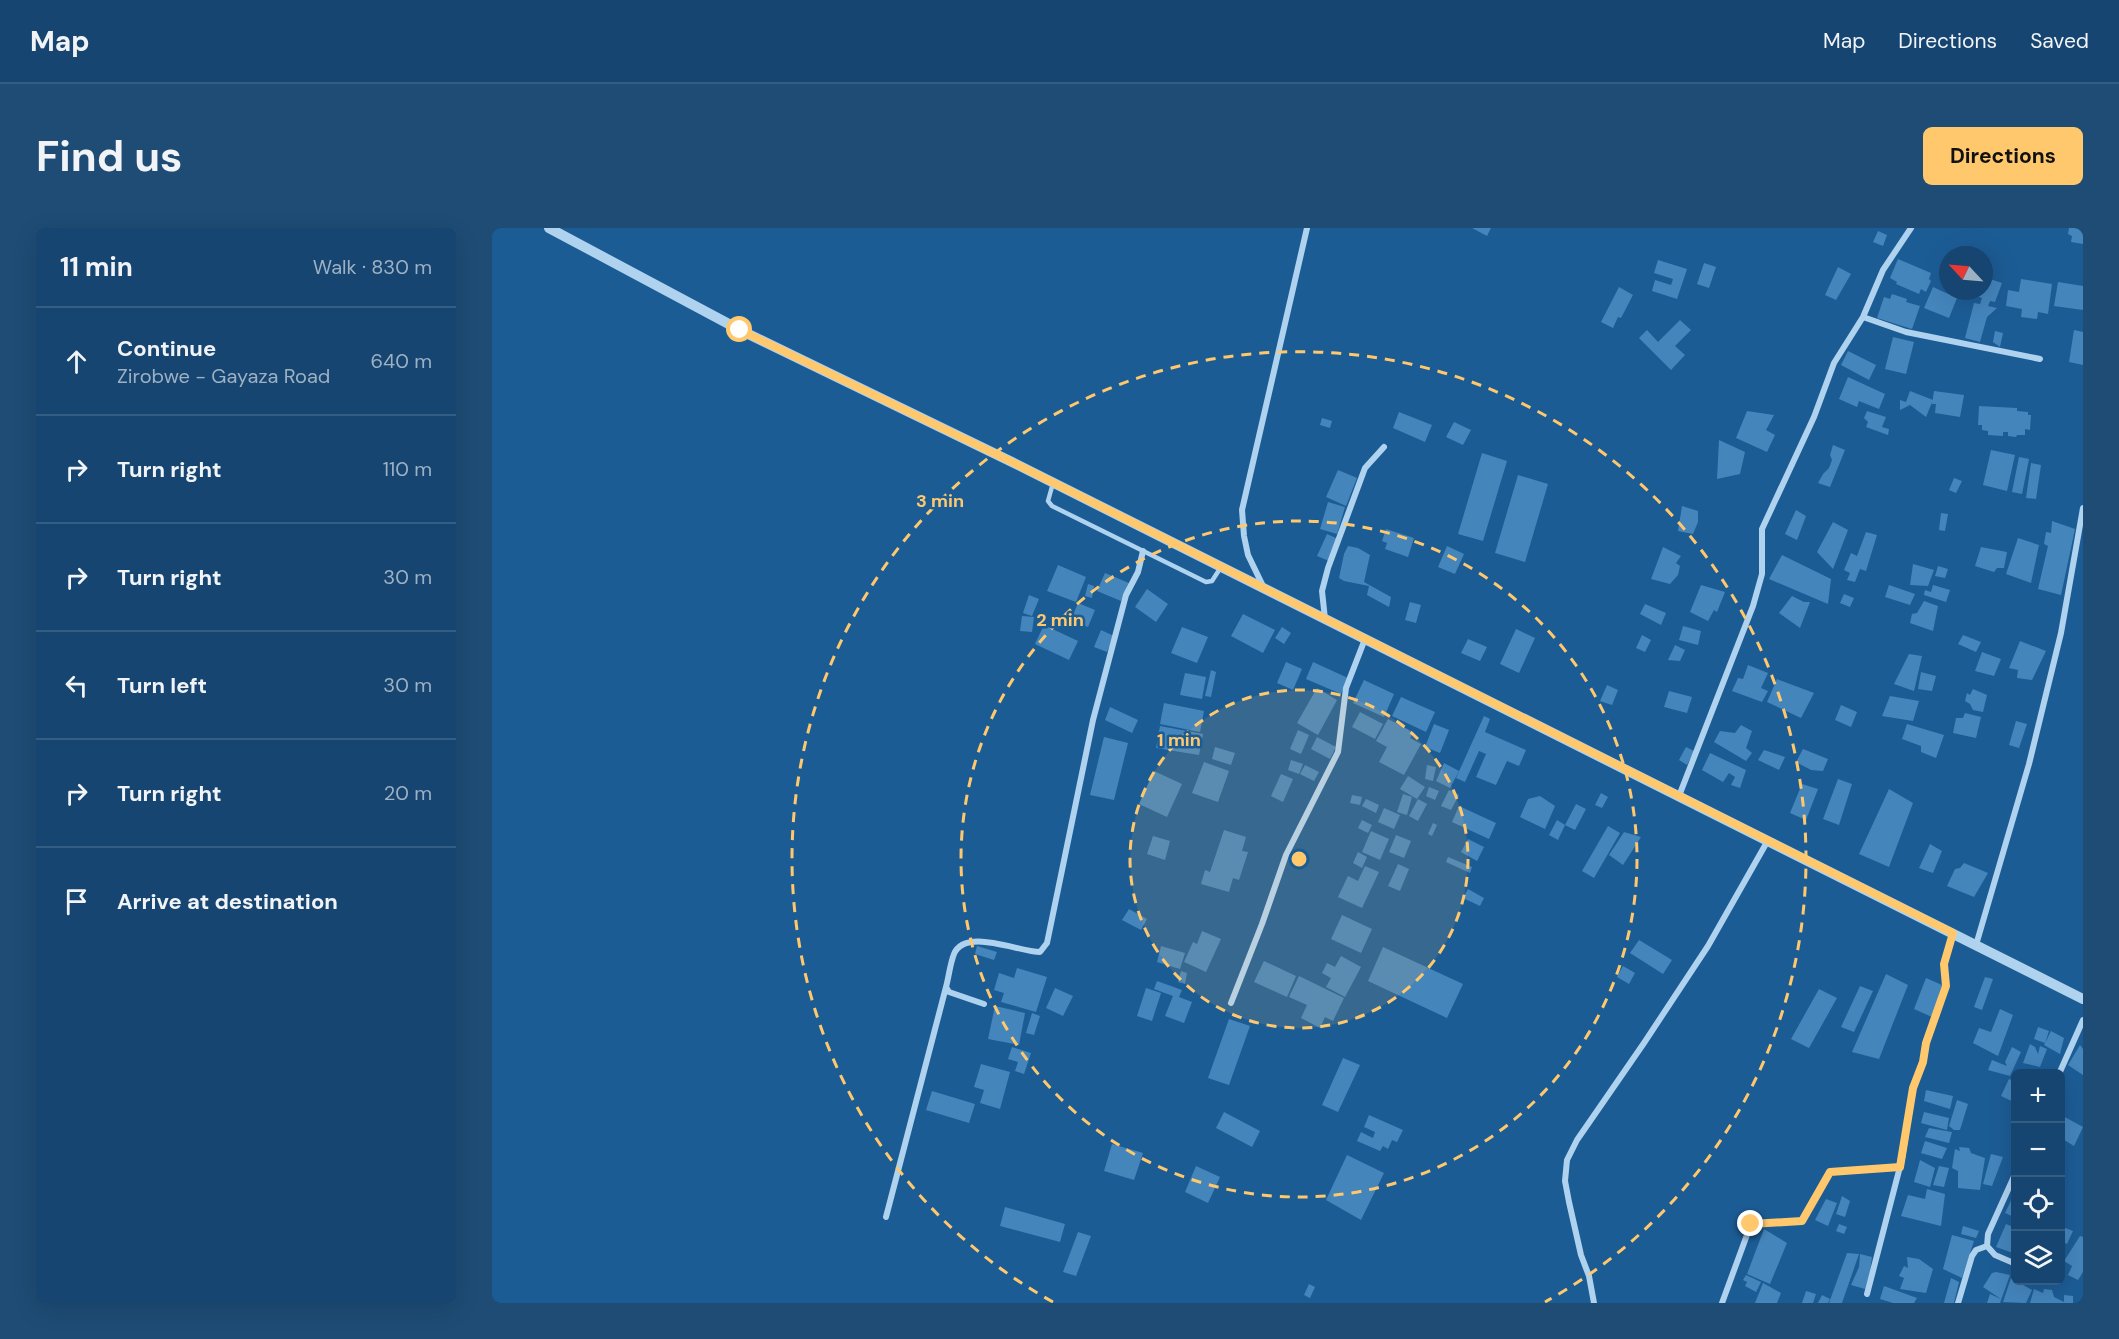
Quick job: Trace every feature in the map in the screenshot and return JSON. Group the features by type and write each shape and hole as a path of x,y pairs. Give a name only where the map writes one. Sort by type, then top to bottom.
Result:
{"street":[{"path":"549,228 740,330 1053,483 2083,999"},
{"path":"1264,589 1248,555 1242,510 1307,228"},
{"path":"1679,796 1753,606 1762,574 1762,529 1814,417 1834,363 1863,317 1883,270 1911,228"},
{"path":"1863,317 1906,332 2040,359"},
{"path":"1325,620 1322,591 1328,568 1365,468 1384,447"},
{"path":"1976,945 2029,764 2051,677 2083,508"},
{"path":"886,1217 954,954 959,946 971,941 1006,945 1029,952 1040,952 1047,943 1093,720 1126,595 1138,572 1143,551"},
{"path":"1231,1003 1286,855 1338,752 1347,688 1365,639"},
{"path":"1594,1303 1565,1181 1567,1160 1577,1140 1708,946 1767,842"},
{"path":"1867,1294 1900,1167 1913,1088 1946,986 1944,964 1953,933"},
{"path":"946,987 949,992 984,1004"},
{"path":"2061,1069 2083,1020"},
{"path":"1722,1303 1751,1224 1802,1221 1830,1172 1900,1167"},
{"path":"2011,1262 1995,1255 1987,1246 1988,1234 2014,1177"},
{"path":"1958,1303 1972,1257 1976,1250 1987,1246"}],"lane":[{"path":"1053,483 1048,501 1052,506 1206,582 1212,581 1221,567"}],"building":[{"path":"1472,228 1491,228 1487,236"},
{"path":"2069,228 2083,228 2083,244 2071,242 2072,236 2068,234"},
{"path":"1878,231 1887,235 1883,246 1873,242"},
{"path":"1898,259 1931,273 1929,279 1931,281 1926,292 1921,289 1919,294 1896,284 1897,282 1890,278"},
{"path":"1658,260 1687,269 1677,299 1652,291 1655,280 1671,285 1673,279 1654,273"},
{"path":"1704,263 1716,267 1709,288 1697,284"},
{"path":"1838,267 1851,274 1836,300 1825,295"},
{"path":"2021,279 2052,284 2048,314 2038,312 2037,319 2021,317 2022,309 2006,306 2008,290 2019,292"},
{"path":"1993,280 2002,283 1995,302 1990,301 1988,306 1997,308 1987,317 1980,342 1965,338 1974,303 1980,304 1981,300 1993,300"},
{"path":"2058,282 2083,286 2083,310 2054,306"},
{"path":"1619,287 1633,295 1613,328 1601,322"},
{"path":"1933,287 1939,290 1939,300 1956,300 1949,318 1924,308"},
{"path":"1892,294 1907,299 1906,302 1920,306 1912,329 1877,318 1884,297 1890,299"},
{"path":"1680,320 1691,330 1675,346 1685,355 1671,370 1639,338 1647,330 1658,342"},
{"path":"2074,330 2083,332 2083,365 2069,362"},
{"path":"1995,331 2003,333 2000,347 1993,342"},
{"path":"1893,337 1914,342 1906,374 1885,369"},
{"path":"1848,351 1876,365 1869,380 1841,365"},
{"path":"1848,377 1885,394 1879,409 1859,401 1857,407 1839,399"},
{"path":"1910,391 1933,400 1926,417 1910,405 1900,410 1900,400 1906,402"},
{"path":"1934,391 1964,395 1960,417 1935,413 1936,404 1932,404"},
{"path":"1979,406 2017,408 2017,411 2028,412 2028,415 2031,415 2030,430 2025,429 2025,435 2016,437 2008,436 2008,432 2003,432 2003,436 1988,435 1988,431 1982,430 1982,425 1978,425"},
{"path":"1747,411 1774,415 1766,430 1775,435 1767,452 1736,438"},
{"path":"1867,411 1886,417 1882,427 1889,429 1888,435 1866,427 1868,422 1864,418"},
{"path":"1399,412 1432,425 1425,442 1393,428"},
{"path":"1322,418 1332,421 1330,428 1320,425"},
{"path":"1454,422 1471,430 1463,445 1446,437"},
{"path":"1719,440 1745,452 1740,474 1717,479"},
{"path":"1833,445 1845,450 1830,487 1818,483 1829,468"},
{"path":"1991,450 2015,455 2007,491 1983,485"},
{"path":"1482,453 1507,461 1483,541 1458,534"},
{"path":"2019,457 2029,459 2022,494 2012,492"},
{"path":"2031,463 2041,465 2036,499 2026,498"},
{"path":"1338,470 1357,478 1346,506 1326,497"},
{"path":"1518,475 1548,484 1525,562 1495,553"},
{"path":"1954,478 1962,481 1956,493 1949,490"},
{"path":"1328,502 1345,507 1337,534 1320,529"},
{"path":"1682,506 1698,511 1698,522 1693,534 1678,531"},
{"path":"1796,510 1806,516 1797,540 1785,534"},
{"path":"1941,513 1948,514 1945,531 1939,530"},
{"path":"2052,521 2075,529 2061,595 2038,589 2048,546 2044,544 2046,532 2051,533"},
{"path":"1833,522 1848,530 1833,569 1817,552"},
{"path":"1386,529 1414,538 1408,557 1385,549 1387,543 1382,541"},
{"path":"1866,532 1877,535 1866,571 1860,569 1855,582 1847,580 1850,573 1844,570 1851,553 1857,556"},
{"path":"1327,534 1338,539 1329,561 1317,556"},
{"path":"2018,538 2039,545 2031,583 2006,574"},
{"path":"1348,546 1358,548 1370,555 1364,582 1391,597 1389,607 1367,595 1369,586 1339,578"},
{"path":"1447,546 1464,554 1455,574 1438,567"},
{"path":"1663,547 1681,556 1676,563 1680,566 1678,575 1670,584 1651,579"},
{"path":"1981,547 2007,552 2004,568 1997,568 1994,572 1975,566"},
{"path":"1782,555 1831,579 1828,604 1769,579"},
{"path":"1913,564 1934,570 1928,586 1910,585"},
{"path":"1058,565 1086,577 1076,602 1047,591"},
{"path":"1938,566 1948,569 1945,578 1935,576"},
{"path":"1105,573 1129,583 1121,601 1097,591"},
{"path":"1088,584 1094,586 1092,598 1085,596"},
{"path":"1701,585 1725,592 1717,612 1714,610 1708,621 1690,612"},
{"path":"1889,585 1915,594 1910,605 1885,597"},
{"path":"1933,585 1950,590 1946,602 1924,595 1925,590 1931,592"},
{"path":"1147,589 1168,604 1156,622 1135,607"},
{"path":"1844,594 1854,598 1850,607 1840,603"},
{"path":"1029,595 1039,599 1032,616 1023,613"},
{"path":"1792,596 1804,602 1810,602 1800,628 1779,613"},
{"path":"1924,601 1938,606 1933,631 1910,623 1912,614 1917,613"},
{"path":"1410,602 1421,605 1416,623 1405,620"},
{"path":"1078,603 1095,610 1088,627 1071,620"},
{"path":"1645,604 1666,613 1661,625 1640,614"},
{"path":"1243,614 1275,630 1263,653 1231,636"},
{"path":"1022,616 1034,617 1032,632 1020,631"},
{"path":"1044,625 1078,641 1069,660 1035,644"},
{"path":"1683,626 1701,631 1698,645 1679,640"},
{"path":"1182,627 1208,637 1197,663 1171,653"},
{"path":"1282,627 1291,633 1284,644 1275,638"},
{"path":"1516,629 1535,638 1519,673 1500,664"},
{"path":"1101,630 1114,636 1107,652 1094,647"},
{"path":"1642,635 1651,640 1645,652 1636,648"},
{"path":"1963,635 1981,642 1976,652 1958,644"},
{"path":"1468,639 1487,647 1480,661 1461,653"},
{"path":"2020,641 2046,651 2032,680 2017,678 2018,670 2009,668"},
{"path":"1675,645 1685,650 1680,661 1668,660"},
{"path":"1982,652 2001,659 1994,676 1975,671"},
{"path":"1909,654 1922,656 1914,691 1894,684"},
{"path":"1286,662 1302,669 1293,690 1277,683"},
{"path":"1313,662 1348,678 1341,694 1306,679"},
{"path":"1748,665 1768,673 1761,688 1768,691 1762,702 1732,691 1738,678 1743,679"},
{"path":"1211,670 1216,672 1211,697 1205,696"},
{"path":"1921,672 1936,676 1932,691 1918,689"},
{"path":"1185,673 1206,677 1202,699 1180,695"},
{"path":"1777,679 1814,693 1801,718 1767,702"},
{"path":"1364,680 1394,694 1384,717 1353,703"},
{"path":"1607,685 1618,690 1612,705 1600,701"},
{"path":"1317,688 1337,700 1318,735 1297,723"},
{"path":"1973,689 1987,695 1983,712 1973,710 1965,701 1967,693 1970,695"},
{"path":"1669,691 1692,697 1687,713 1664,707"},
{"path":"1890,696 1919,701 1913,721 1882,716"},
{"path":"1401,697 1435,712 1426,732 1392,716"},
{"path":"1164,703 1204,711 1200,732 1160,724"},
{"path":"1841,705 1857,712 1851,727 1835,720"},
{"path":"1110,707 1138,720 1132,733 1105,720"},
{"path":"1360,712 1383,724 1375,739 1352,727"},
{"path":"1965,713 1981,717 1976,738 1953,733 1956,718 1963,718"},
{"path":"1484,716 1490,719 1485,732 1526,750 1519,766 1507,761 1496,785 1476,777 1486,754 1479,751 1465,782 1456,778"},
{"path":"1388,719 1413,732 1410,738 1421,744 1404,775 1379,762 1387,747 1376,741"},
{"path":"2016,721 2027,724 2019,748 2009,745"},
{"path":"1434,724 1449,730 1440,753 1425,747"},
{"path":"1907,724 1944,735 1936,758 1921,752 1921,746 1902,739"},
{"path":"1741,725 1752,731 1746,748 1752,753 1746,761 1714,742 1720,731 1735,733"},
{"path":"1160,726 1203,734 1199,755 1156,748"},
{"path":"1298,730 1309,735 1301,754 1290,749"},
{"path":"1104,737 1128,743 1114,800 1090,795"},
{"path":"1317,737 1336,747 1330,759 1311,749"},
{"path":"1215,747 1235,753 1231,765 1212,759"},
{"path":"1686,747 1694,751 1687,765 1679,760"},
{"path":"1803,749 1828,759 1823,771 1811,770 1796,762"},
{"path":"1764,750 1785,757 1779,770 1758,760"},
{"path":"1710,753 1746,770 1740,788 1731,785 1735,777 1729,773 1723,782 1702,770"},
{"path":"1291,760 1303,764 1299,774 1288,770"},
{"path":"1204,762 1229,771 1218,802 1192,793"},
{"path":"1444,763 1459,771 1450,788 1436,781"},
{"path":"1305,765 1319,772 1314,781 1300,774"},
{"path":"1427,765 1436,767 1433,781 1425,779"},
{"path":"1154,771 1182,784 1167,817 1139,804"},
{"path":"1281,774 1293,779 1283,802 1271,796"},
{"path":"1408,776 1425,787 1417,799 1400,789"},
{"path":"1838,779 1852,784 1839,825 1823,819"},
{"path":"1802,784 1818,789 1806,820 1790,813"},
{"path":"1429,787 1439,791 1435,800 1426,796"},
{"path":"1889,789 1913,803 1889,867 1859,854"},
{"path":"1449,790 1459,795 1451,810 1441,806"},
{"path":"1601,793 1608,797 1602,808 1595,805"},
{"path":"1403,794 1412,797 1407,815 1397,812"},
{"path":"1352,795 1362,797 1360,805 1350,803"},
{"path":"1540,796 1555,806 1545,829 1520,817 1528,799"},
{"path":"1366,799 1379,805 1376,813 1362,806"},
{"path":"1418,799 1427,804 1418,821 1409,816"},
{"path":"1576,804 1586,809 1575,830 1565,825"},
{"path":"1459,806 1496,823 1489,839 1452,822"},
{"path":"1384,808 1400,815 1394,829 1378,822"},
{"path":"1362,820 1372,825 1368,833 1358,828"},
{"path":"1557,820 1565,825 1558,840 1549,835"},
{"path":"1433,823 1437,825 1432,836 1428,834"},
{"path":"1608,826 1620,833 1594,878 1582,871"},
{"path":"1224,830 1246,837 1242,851 1248,852 1239,880 1233,878 1229,892 1201,884 1205,870 1210,872"},
{"path":"1371,831 1389,839 1380,860 1362,852"},
{"path":"1624,832 1641,837 1623,865 1609,855"},
{"path":"1396,835 1411,841 1404,858 1389,852"},
{"path":"1153,836 1170,841 1165,860 1147,854"},
{"path":"1468,839 1484,847 1477,861 1461,852"},
{"path":"1930,844 1942,851 1933,873 1919,868"},
{"path":"1358,852 1367,857 1362,868 1353,863"},
{"path":"1448,857 1472,867 1470,873 1446,862"},
{"path":"1964,863 1988,873 1974,897 1947,886 1955,869 1960,868"},
{"path":"1398,864 1409,869 1400,891 1388,886"},
{"path":"1365,866 1379,872 1362,908 1338,897 1348,876 1358,881"},
{"path":"1468,889 1484,898 1480,906 1463,898"},
{"path":"1129,909 1147,919 1141,930 1122,920"},
{"path":"1342,915 1372,929 1361,953 1331,939"},
{"path":"1202,931 1221,939 1206,972 1184,962 1193,942 1197,944"},
{"path":"1639,940 1672,960 1663,974 1630,953"},
{"path":"977,946 997,952 994,960 975,954"},
{"path":"1161,946 1185,953 1180,969 1157,962"},
{"path":"1383,947 1463,984 1447,1018 1368,981"},
{"path":"1341,956 1361,967 1345,997 1326,987 1331,978 1322,973 1327,963 1335,967"},
{"path":"1264,961 1296,976 1287,997 1254,982"},
{"path":"1623,966 1635,973 1629,984 1617,977"},
{"path":"1017,968 1047,977 1036,1012 1001,1002 1004,993 994,990 999,973 1014,978"},
{"path":"1181,971 1187,973 1185,984 1178,982"},
{"path":"1886,974 1908,985 1879,1059 1852,1052"},
{"path":"1299,976 1344,998 1333,1021 1325,1017 1320,1028 1301,1018 1307,1005 1289,997"},
{"path":"1985,977 1993,979 1982,1010 1974,1007"},
{"path":"1926,978 1942,985 1932,1017 1914,1009"},
{"path":"1157,981 1182,990 1179,997 1192,1002 1184,1023 1165,1016 1173,996 1154,989"},
{"path":"1860,986 1873,991 1854,1032 1841,1027"},
{"path":"1055,988 1073,996 1063,1016 1046,1008"},
{"path":"1146,988 1161,993 1152,1021 1137,1016"},
{"path":"1819,989 1837,998 1809,1048 1791,1039"},
{"path":"995,1006 1025,1013 1019,1045 988,1039"},
{"path":"2000,1009 2013,1015 1998,1056 1973,1043 1979,1028 1991,1032"},
{"path":"1032,1013 1040,1016 1034,1035 1026,1033"},
{"path":"1229,1019 1250,1026 1229,1085 1208,1078"},
{"path":"2038,1027 2049,1031 2045,1043 2034,1039"},
{"path":"2051,1031 2064,1038 2060,1054 2044,1045"},
{"path":"2030,1044 2035,1047 2038,1054 2040,1046 2047,1049 2040,1067 2023,1063"},
{"path":"2080,1045 2083,1049 2083,1075 2068,1065"},
{"path":"1012,1047 1031,1053 1024,1074 1015,1071 1018,1062 1008,1059"},
{"path":"2012,1047 2021,1052 2013,1069 2011,1069 2010,1076 1988,1070 1992,1060 2007,1066 2005,1062"},
{"path":"1343,1058 1360,1065 1338,1112 1322,1105"},
{"path":"981,1064 1010,1072 1000,1109 980,1103 984,1090 974,1087"},
{"path":"2009,1079 2011,1080 2011,1101 2001,1096"},
{"path":"1926,1090 1953,1096 1950,1109 1924,1101"},
{"path":"932,1091 975,1104 969,1123 926,1110"},
{"path":"1957,1100 1968,1104 1960,1130 1954,1130 1949,1126"},
{"path":"1224,1112 1260,1131 1252,1147 1216,1128"},
{"path":"1924,1112 1949,1118 1947,1130 1921,1123"},
{"path":"1369,1115 1403,1130 1397,1142 1392,1140 1388,1149 1383,1146 1380,1151 1357,1141 1361,1132 1373,1138 1375,1132 1364,1127"},
{"path":"2065,1117 2083,1127 2074,1146 2065,1140"},
{"path":"1929,1128 1952,1132 1949,1143 1925,1137"},
{"path":"1925,1141 1947,1148 1942,1159 1921,1153"},
{"path":"1112,1144 1143,1153 1134,1180 1104,1171"},
{"path":"1959,1147 1969,1148 1971,1153 1985,1158 1980,1190 1958,1188 1958,1171 1952,1168 1955,1149 1960,1151"},
{"path":"1991,1154 2003,1157 1992,1186 1983,1184"},
{"path":"1347,1155 1384,1173 1361,1220 1326,1200"},
{"path":"1920,1160 1935,1168 1930,1187 1914,1182"},
{"path":"1196,1166 1220,1177 1208,1203 1185,1192"},
{"path":"1939,1166 1949,1168 1944,1187 1933,1185"},
{"path":"1927,1189 1945,1194 1941,1226 1901,1216 1908,1195 1925,1199"},
{"path":"1842,1196 1850,1201 1845,1217 1836,1214"},
{"path":"1826,1199 1837,1203 1828,1226 1815,1220"},
{"path":"2011,1200 2011,1216 2005,1213"},
{"path":"1005,1207 1065,1224 1060,1242 1000,1226"},
{"path":"1839,1224 1847,1227 1844,1234 1836,1231"},
{"path":"2006,1224 2011,1226 2011,1252 1996,1247"},
{"path":"1963,1226 1979,1231 1976,1238 1961,1234"},
{"path":"2065,1228 2073,1231 2067,1244 2065,1243"},
{"path":"1764,1229 1787,1243 1770,1284 1747,1274"},
{"path":"1078,1232 1091,1236 1076,1276 1063,1272"},
{"path":"1952,1235 1974,1241 1962,1278 1943,1269"},
{"path":"2080,1236 2083,1237 2083,1272 2078,1280 2068,1275 2072,1266 2065,1259"},
{"path":"1847,1253 1859,1254 1842,1303 1829,1303"},
{"path":"1860,1254 1872,1257 1865,1289 1851,1285 1859,1267"},
{"path":"1907,1257 1919,1259 1933,1269 1926,1293 1900,1289 1904,1278 1899,1276 1904,1266 1908,1268"},
{"path":"1992,1273 2010,1275 2000,1303 1987,1303 1990,1294 2001,1299 1983,1287"},
{"path":"1746,1275 1761,1282 1756,1292 1745,1286 1747,1282 1743,1280"},
{"path":"1951,1278 1959,1282 1954,1303 1944,1303"},
{"path":"2011,1278 2011,1285 2023,1285 2032,1290 2026,1303 2003,1302"},
{"path":"1763,1283 1781,1293 1777,1303 1755,1303"},
{"path":"1309,1284 1315,1287 1310,1298 1304,1295"},
{"path":"1884,1286 1917,1298 1914,1303 1893,1303 1880,1299"},
{"path":"2034,1289 2043,1293 2044,1289 2052,1290 2054,1297 2064,1302 2064,1295 2073,1296 2073,1303 2030,1303"},
{"path":"1806,1291 1816,1294 1813,1303 1802,1303"},
{"path":"1822,1295 1830,1299 1828,1303 1818,1303"}],"route":[{"path":"740,330 1012,462 1767,842 1953,933 1944,964 1946,986 1913,1088 1900,1167 1830,1172 1802,1221 1751,1224"}]}
